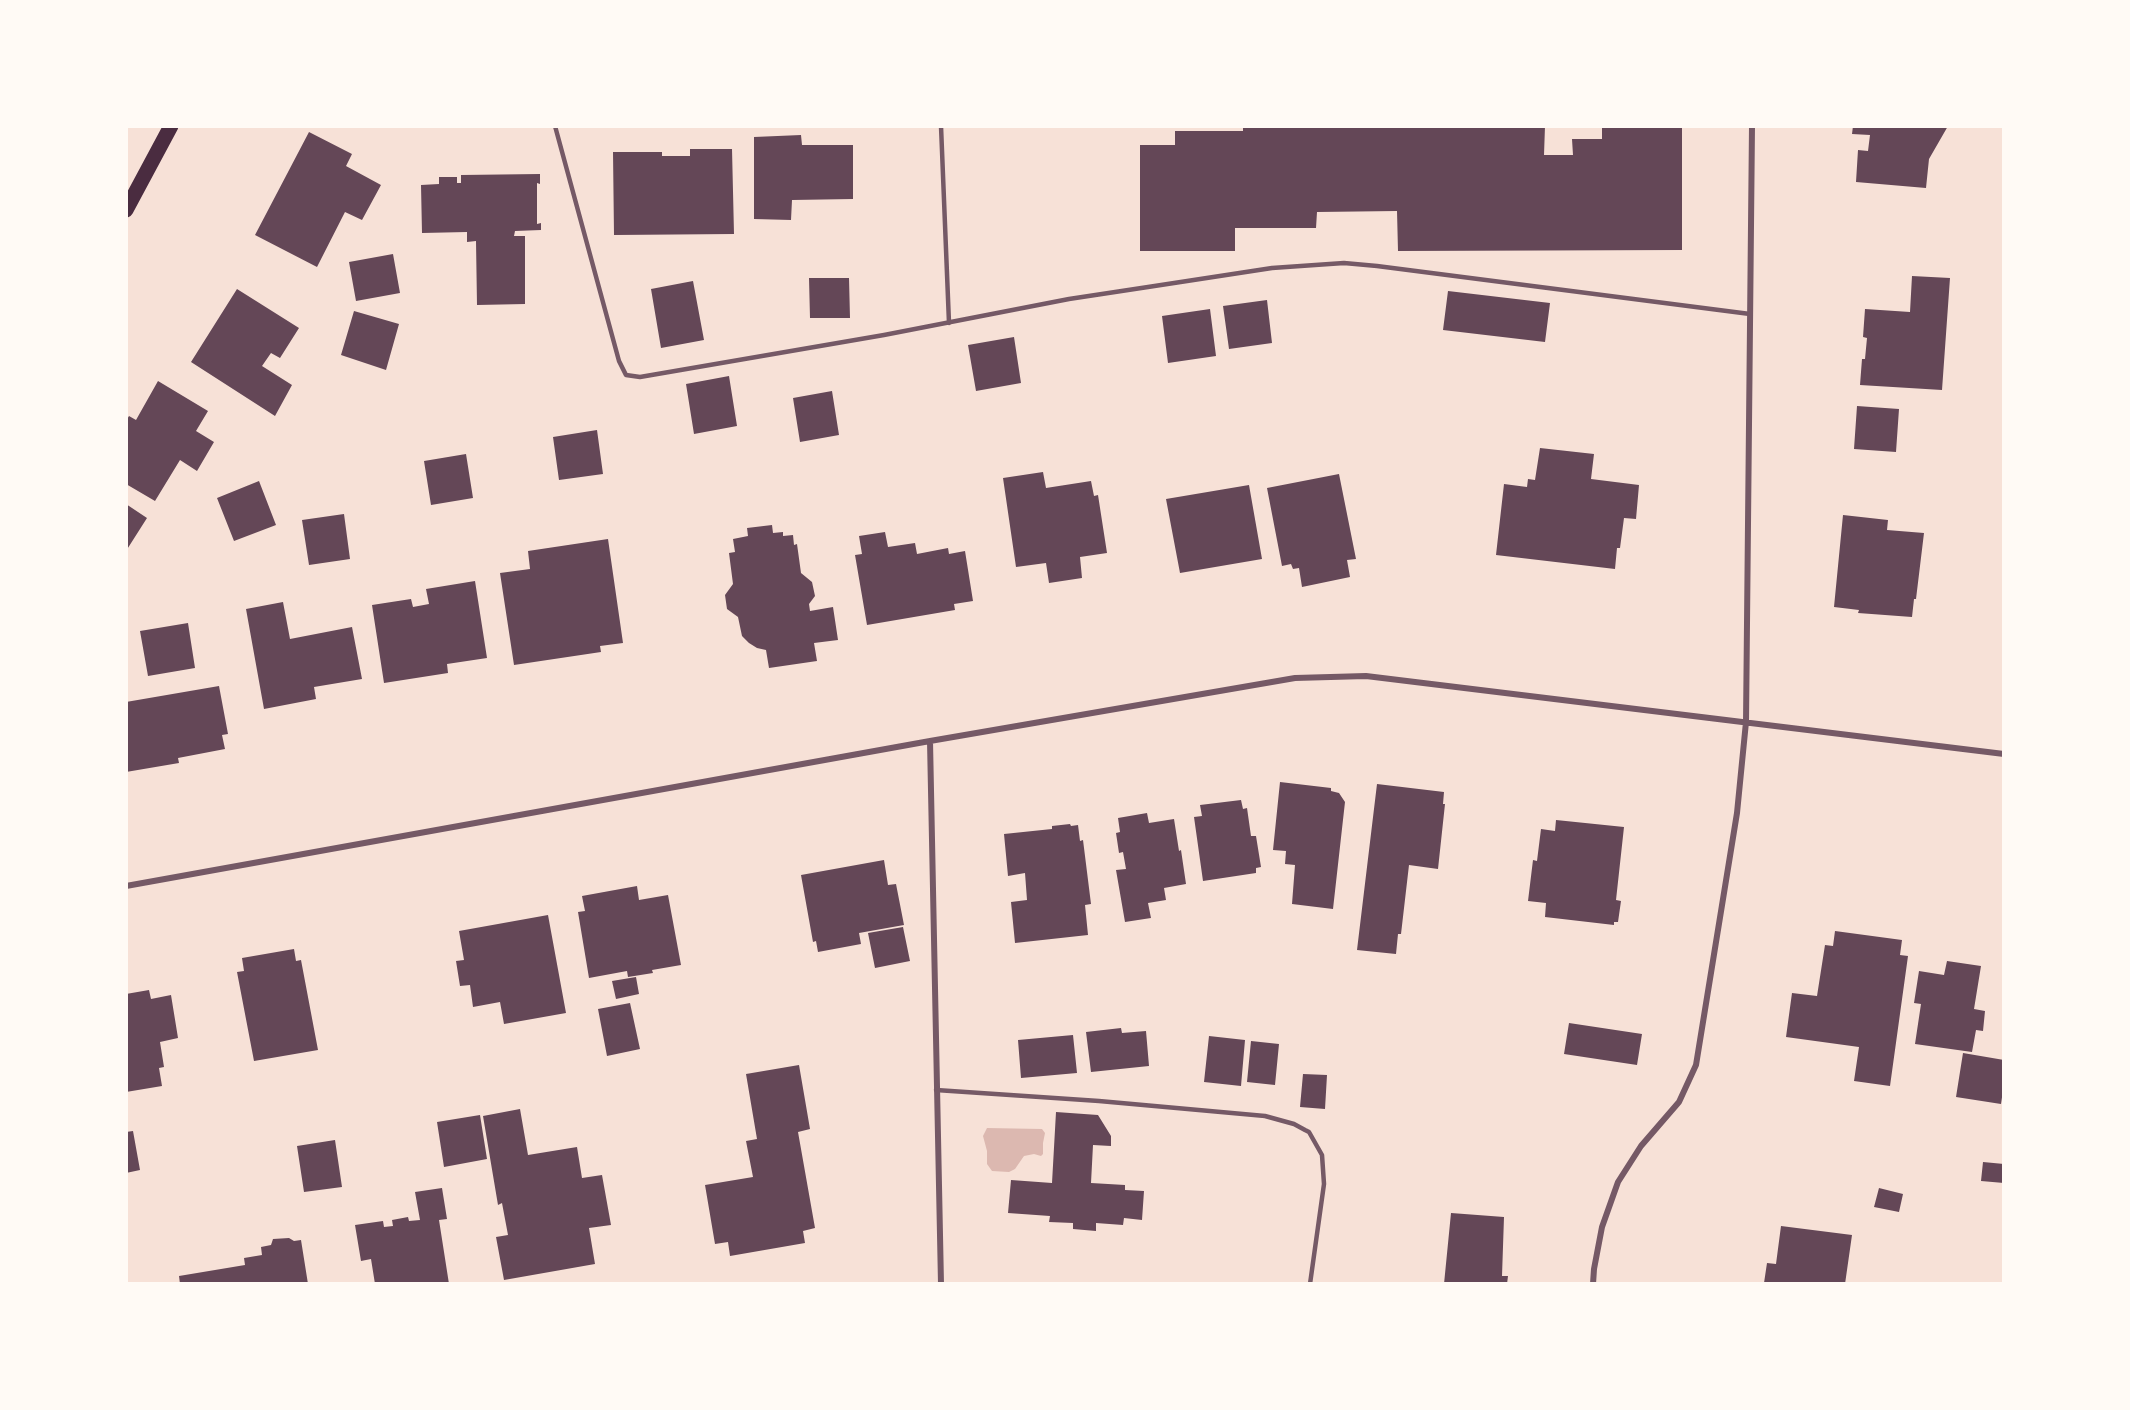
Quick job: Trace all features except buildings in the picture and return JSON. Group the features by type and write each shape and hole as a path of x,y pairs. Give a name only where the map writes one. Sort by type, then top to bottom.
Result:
{"main road":[{"path":"126,210 171,126"}],"street":[{"path":"1593,1284 1602,1227 1618,1182 1641,1146 1679,1102 1696,1065 1737,813 1746,722 1752,126"},
{"path":"126,886 930,741 1295,678 1366,676 2004,754"},
{"path":"930,741 933,784 936,1090 941,1284"}],"lane":[{"path":"555,126 619,361 626,375 640,377 949,323 1069,299 1272,268 1344,263 1750,314"},
{"path":"941,126 949,323"},
{"path":"936,1090 1099,1101 1265,1116 1294,1124 1309,1132 1322,1155 1324,1184 1310,1284"}],"shaded area":[{"path":"987,1128 1042,1129 1045,1133 1043,1154 1024,1156 1015,1169 1009,1172 992,1171 987,1164 987,1151 983,1136"}]}
